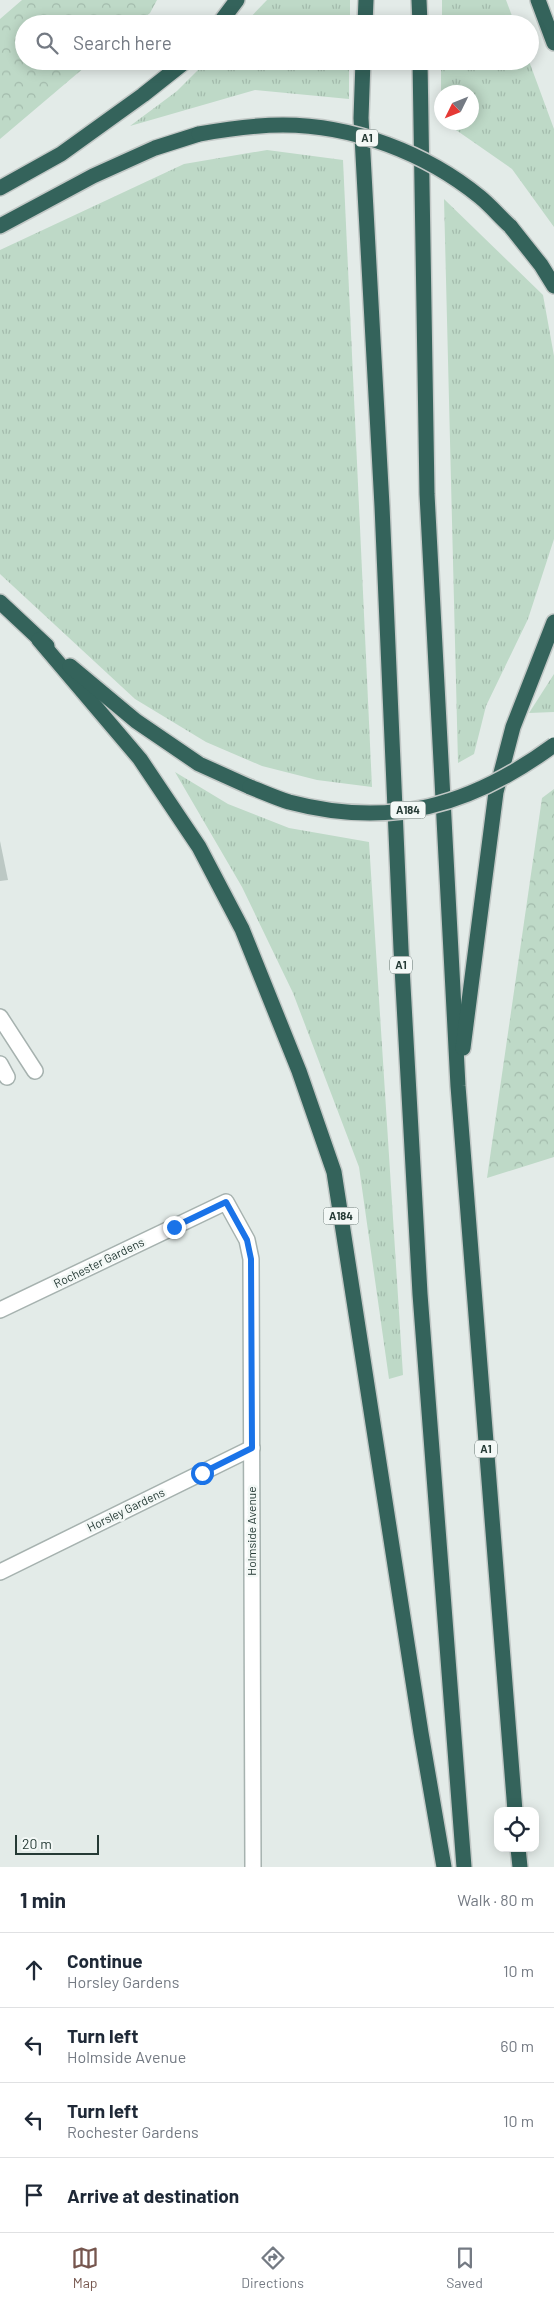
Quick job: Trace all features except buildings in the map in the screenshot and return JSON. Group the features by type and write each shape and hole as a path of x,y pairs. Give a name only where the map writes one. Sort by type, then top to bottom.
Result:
{"highway":[{"path":"226,15 237,0"},
{"path":"365,15 366,0"},
{"path":"419,0 420,15"},
{"path":"538,0 554,43"},
{"path":"0,188 61,154 175,70"},
{"name":"A1","path":"363,70 361,118 382,506 401,959 420,1294 464,1867"},
{"name":"A1","path":"420,70 427,494 458,1086 515,1807"},
{"name":"A1","path":"0,226 102,172 155,148 200,134 241,126 284,125 326,129 367,138 407,153 445,172 480,197 510,226 541,265 554,286"},
{"name":"A184","path":"0,602 39,640 136,720 167,742 199,764 288,802 328,810 368,813 408,810 448,802 486,788 522,769 554,745"},
{"name":"A1","path":"458,1086 496,792 513,727 554,622"},
{"name":"A184","path":"39,640 140,759 199,846 242,929 299,1071 334,1172 421,1732 444,1867"},
{"path":"518,1852 520,1867"}],"street":[{"path":"0,1017 35,1071"},
{"name":"Rochester Gardens","path":"0,1310 226,1202"},
{"name":"Holmside Avenue","path":"226,1202 247,1240 251,1259 253,1867"},
{"name":"Horsley Gardens","path":"0,1572 252,1448"}],"green space":[{"path":"22,0 157,0 148,15 15,15 15,70 81,70 0,139 0,19"},
{"path":"267,0 350,0 350,15 253,15"},
{"path":"442,0 506,0 512,15 442,15"},
{"path":"198,70 349,70 349,99 255,90 130,126 177,91"},
{"path":"441,70 532,70 554,129 554,227 512,169 456,130 479,130 479,85 441,85"},
{"path":"267,150 343,160 372,787 317,780 262,766 206,742 135,699 0,574 0,250 184,164"},
{"path":"444,199 543,295 554,356 554,539 528,619 486,706 474,754 458,763"},
{"path":"554,674 554,712 529,713"},
{"path":"175,772 228,804 289,828 369,842 403,1375 389,1379 359,1167 293,993 242,887"},
{"path":"554,789 554,1157 487,1178 542,798"}],"route":[{"path":"174,1227 226,1202 247,1240 251,1259 252,1448 202,1473"}]}
